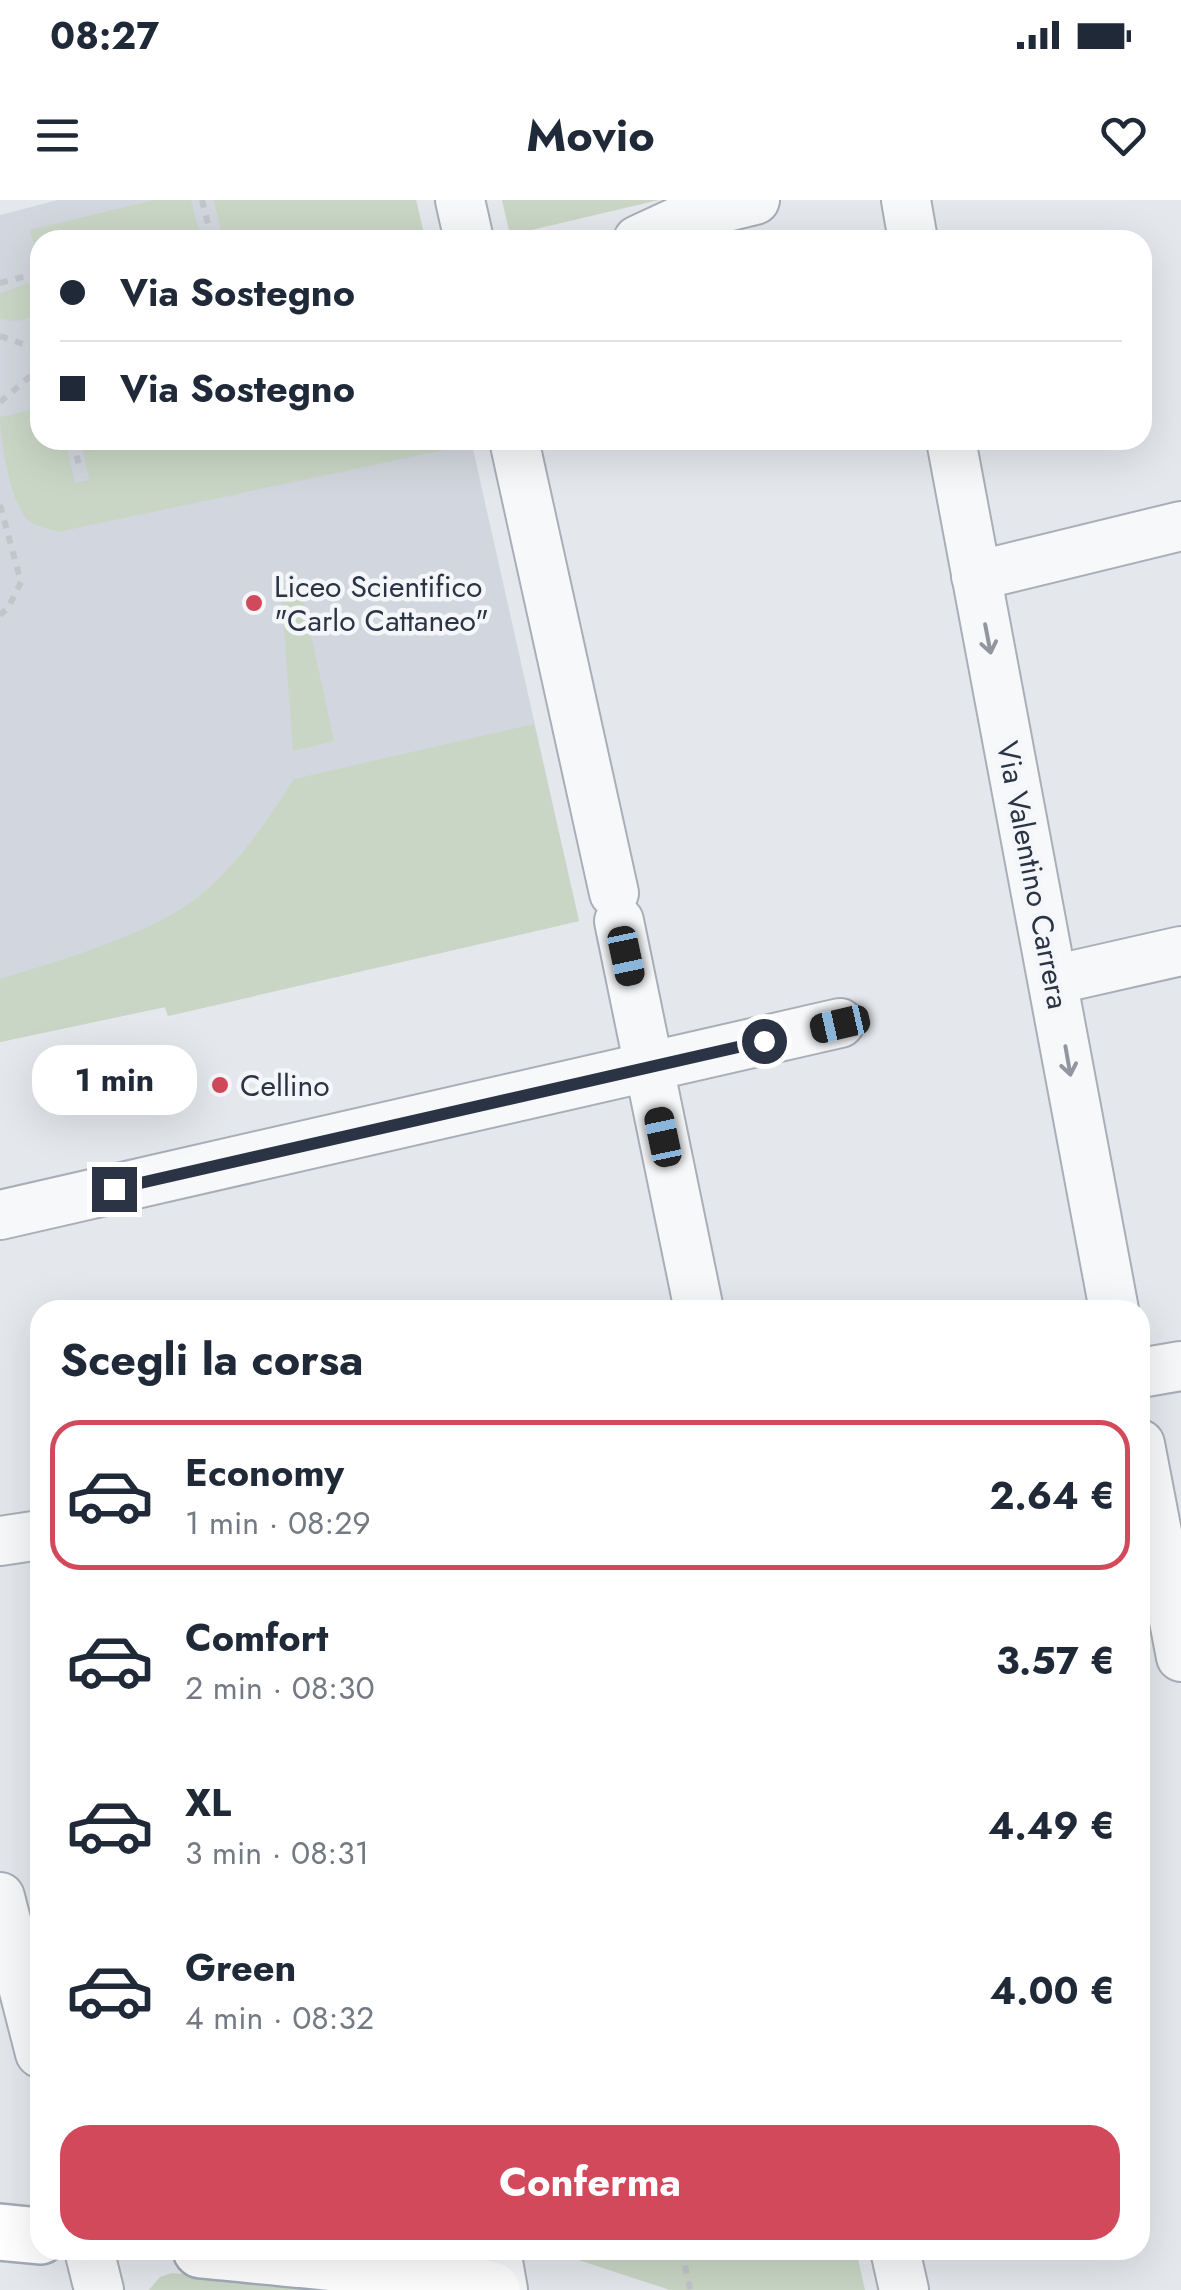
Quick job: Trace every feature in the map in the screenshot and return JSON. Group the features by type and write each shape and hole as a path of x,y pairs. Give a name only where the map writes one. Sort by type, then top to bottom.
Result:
{"main road":[{"path":"0,2232 30,2235"},
{"path":"303,2260 443,2277 492,2290"}],"street":[{"path":"460,200 468,230"},
{"path":"660,230 690,216 755,200"},
{"path":"906,200 911,230"},
{"path":"516,450 697,1300"},
{"name":"Via Valentino Carrera","path":"952,450 1112,1300"},
{"path":"976,576 1181,526"},
{"path":"1053,980 1181,950"},
{"path":"0,1214 840,1024"},
{"path":"1150,1371 1181,1366"},
{"path":"1150,1496 1181,1658"},
{"path":"0,1540 30,1536"},
{"path":"0,1897 30,2014"},
{"path":"91,2260 98,2290"},
{"path":"498,2260 504,2290"},
{"path":"898,2260 904,2290"}],"path":[{"path":"202,200 210,230"},
{"path":"0,283 30,275"},
{"path":"0,336 30,346"},
{"path":"0,402 30,376"},
{"path":"75,450 78,466"},
{"path":"0,505 21,582 0,615"},
{"path":"684,2260 690,2290"}],"shaded area":[{"name":"Liceo Scientifico \"Carlo Cattaneo\"","path":"58,200 416,200 423,230 30,230 30,450 473,450 579,921 168,1016 165,1007 0,1042 0,215"}],"green space":[{"path":"154,200 191,200 198,230 30,230"},
{"path":"214,200 416,200 423,230 221,230"},
{"path":"502,200 659,200 531,230 509,230"},
{"path":"29,283 30,317 0,319 0,293"},
{"path":"30,410 30,450 67,450 75,483 89,480 83,450 444,450 58,532 28,520 16,501 0,417"},
{"path":"299,579 334,741 293,751 282,605 285,585"},
{"path":"534,724 579,921 168,1016 165,1007 0,1042 0,979 106,944 183,908 241,854 294,779"},
{"path":"578,2260 858,2260 865,2290 670,2290"},
{"path":"172,2273 357,2290 149,2290 160,2277"}],"place":[{"name":"Liceo Scientifico \"Carlo Cattaneo\"","path":"254,603"},
{"name":"Cellino","path":"220,1085"}],"route":[{"path":"114,1189 764,1041"}]}
